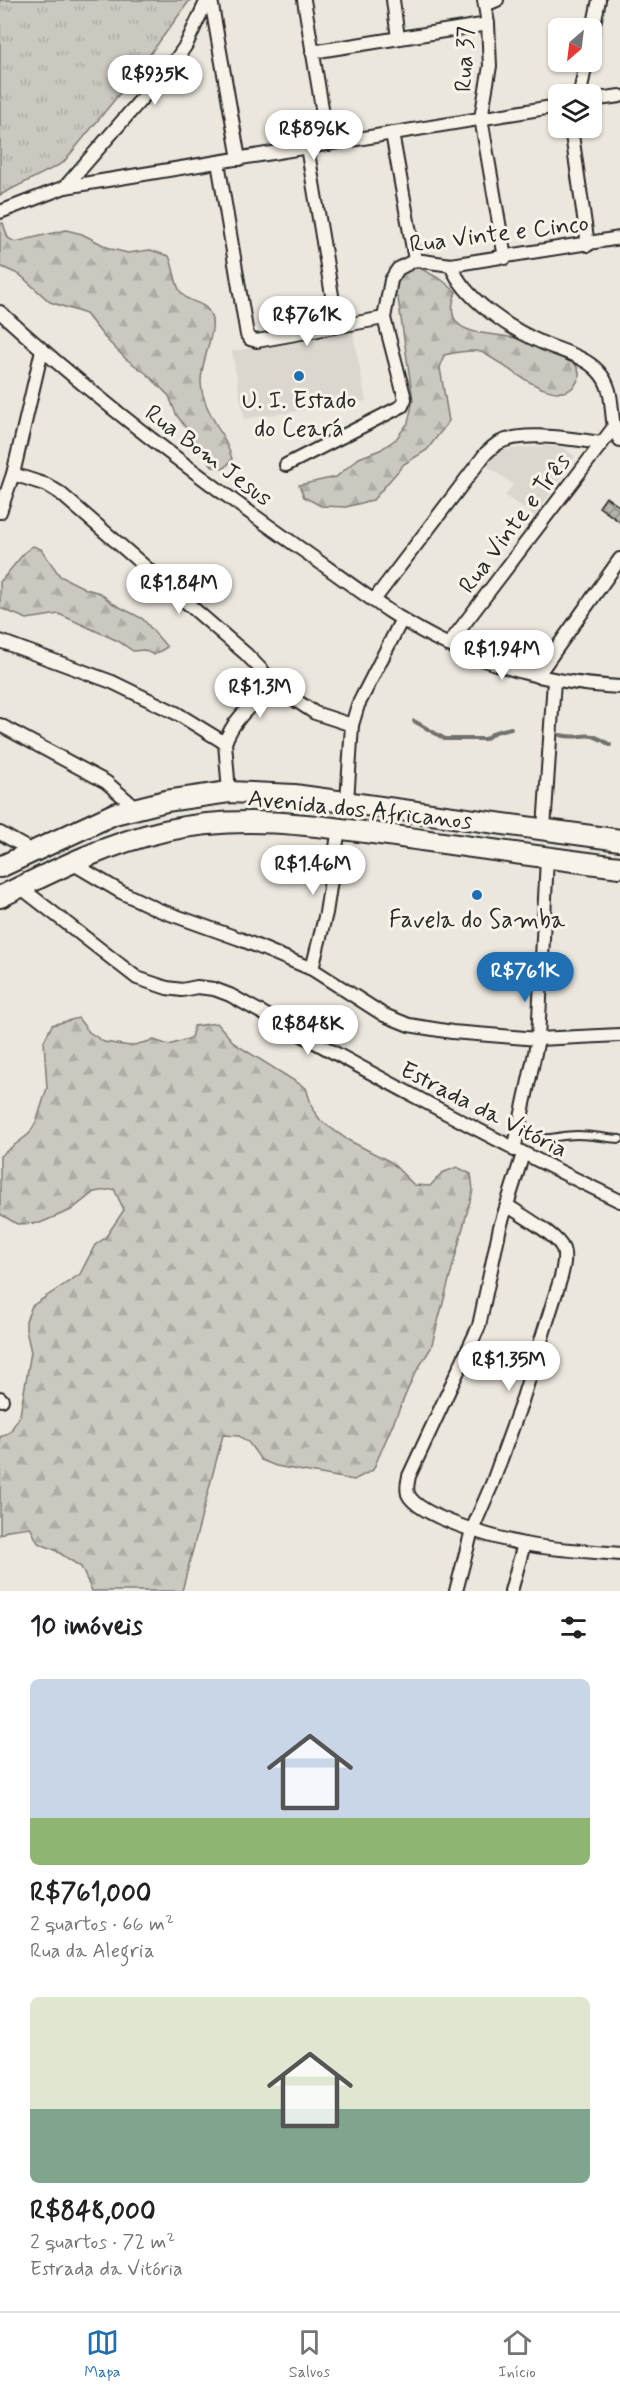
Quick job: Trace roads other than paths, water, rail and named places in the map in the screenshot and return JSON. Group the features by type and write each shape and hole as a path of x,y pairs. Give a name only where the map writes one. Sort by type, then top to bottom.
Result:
{"main road":[{"name":"Avenida dos Africanos","path":"0,867 114,814 135,807 197,795 229,792 294,795 620,840"},
{"name":"Avenida dos Africanos","path":"0,897 72,863 132,839 201,824 256,821 339,828 620,867"},
{"path":"60,839 72,863"}],"street":[{"path":"209,0 239,159"},
{"path":"65,187 177,58 209,0"},
{"path":"304,0 328,144"},
{"path":"393,0 398,38"},
{"path":"484,3 498,0"},
{"path":"595,18 598,0"},
{"name":"Rua 37","path":"484,3 488,24 490,66 481,118 505,258"},
{"path":"312,52 488,24"},
{"path":"602,98 620,96"},
{"path":"0,212 65,187 548,108"},
{"path":"392,133 415,260"},
{"path":"572,138 588,245"},
{"path":"307,147 337,326"},
{"path":"218,162 247,335 250,339 257,341 384,318 405,399 402,406 286,465"},
{"name":"Rua Vinte e Cinco","path":"384,318 387,296 394,273 415,260 451,265 588,245 620,238"},
{"path":"451,265 461,285 509,326 526,336 586,362 598,370 610,394 614,427 620,440"},
{"name":"Rua Bom Jesus","path":"0,312 42,350 199,477 402,619 448,645 474,656 537,676 554,681 620,687"},
{"path":"0,512 13,474 42,350"},
{"name":"Rua Vinte e Três","path":"448,645 614,427"},
{"path":"374,600 486,453 498,443 513,438 528,437 602,442"},
{"path":"13,474 47,485 60,493 246,654 274,684 315,714 352,725"},
{"path":"537,676 620,559"},
{"path":"347,802 352,725 358,705 402,619"},
{"path":"0,642 120,686 178,714 225,743"},
{"path":"544,828 554,681"},
{"path":"229,792 225,743 234,723 274,684"},
{"path":"0,725 106,782 135,807"},
{"path":"312,969 326,913 339,828"},
{"path":"0,833 32,851"},
{"path":"547,858 538,1038 519,1125 518,1152 507,1205 479,1326 409,1476 406,1487 409,1496 418,1506 445,1520 472,1530 524,1544 620,1554"},
{"path":"72,863 121,892 159,910 240,939 312,969 384,1015 409,1025 452,1032 538,1038 620,1035"},
{"name":"Estrada da Vitória","path":"20,887 137,978 167,988 182,990 197,987 214,988 230,994 373,1075 518,1152 620,1201"},
{"path":"456,1591 472,1530 492,1484 521,1404 564,1262 563,1250 558,1241 507,1205"},
{"path":"511,1591 524,1544"}],"lane":[{"path":"519,1125 536,1137 546,1140 578,1135 620,1139"}],"waterway":[{"path":"414,721 445,739 485,739 495,732 511,728"},
{"path":"560,735 595,737 610,745"}],"place":[{"name":"U. I. Estado do Ceará","path":"299,376"},
{"name":"Favela do Samba","path":"477,895"}]}
